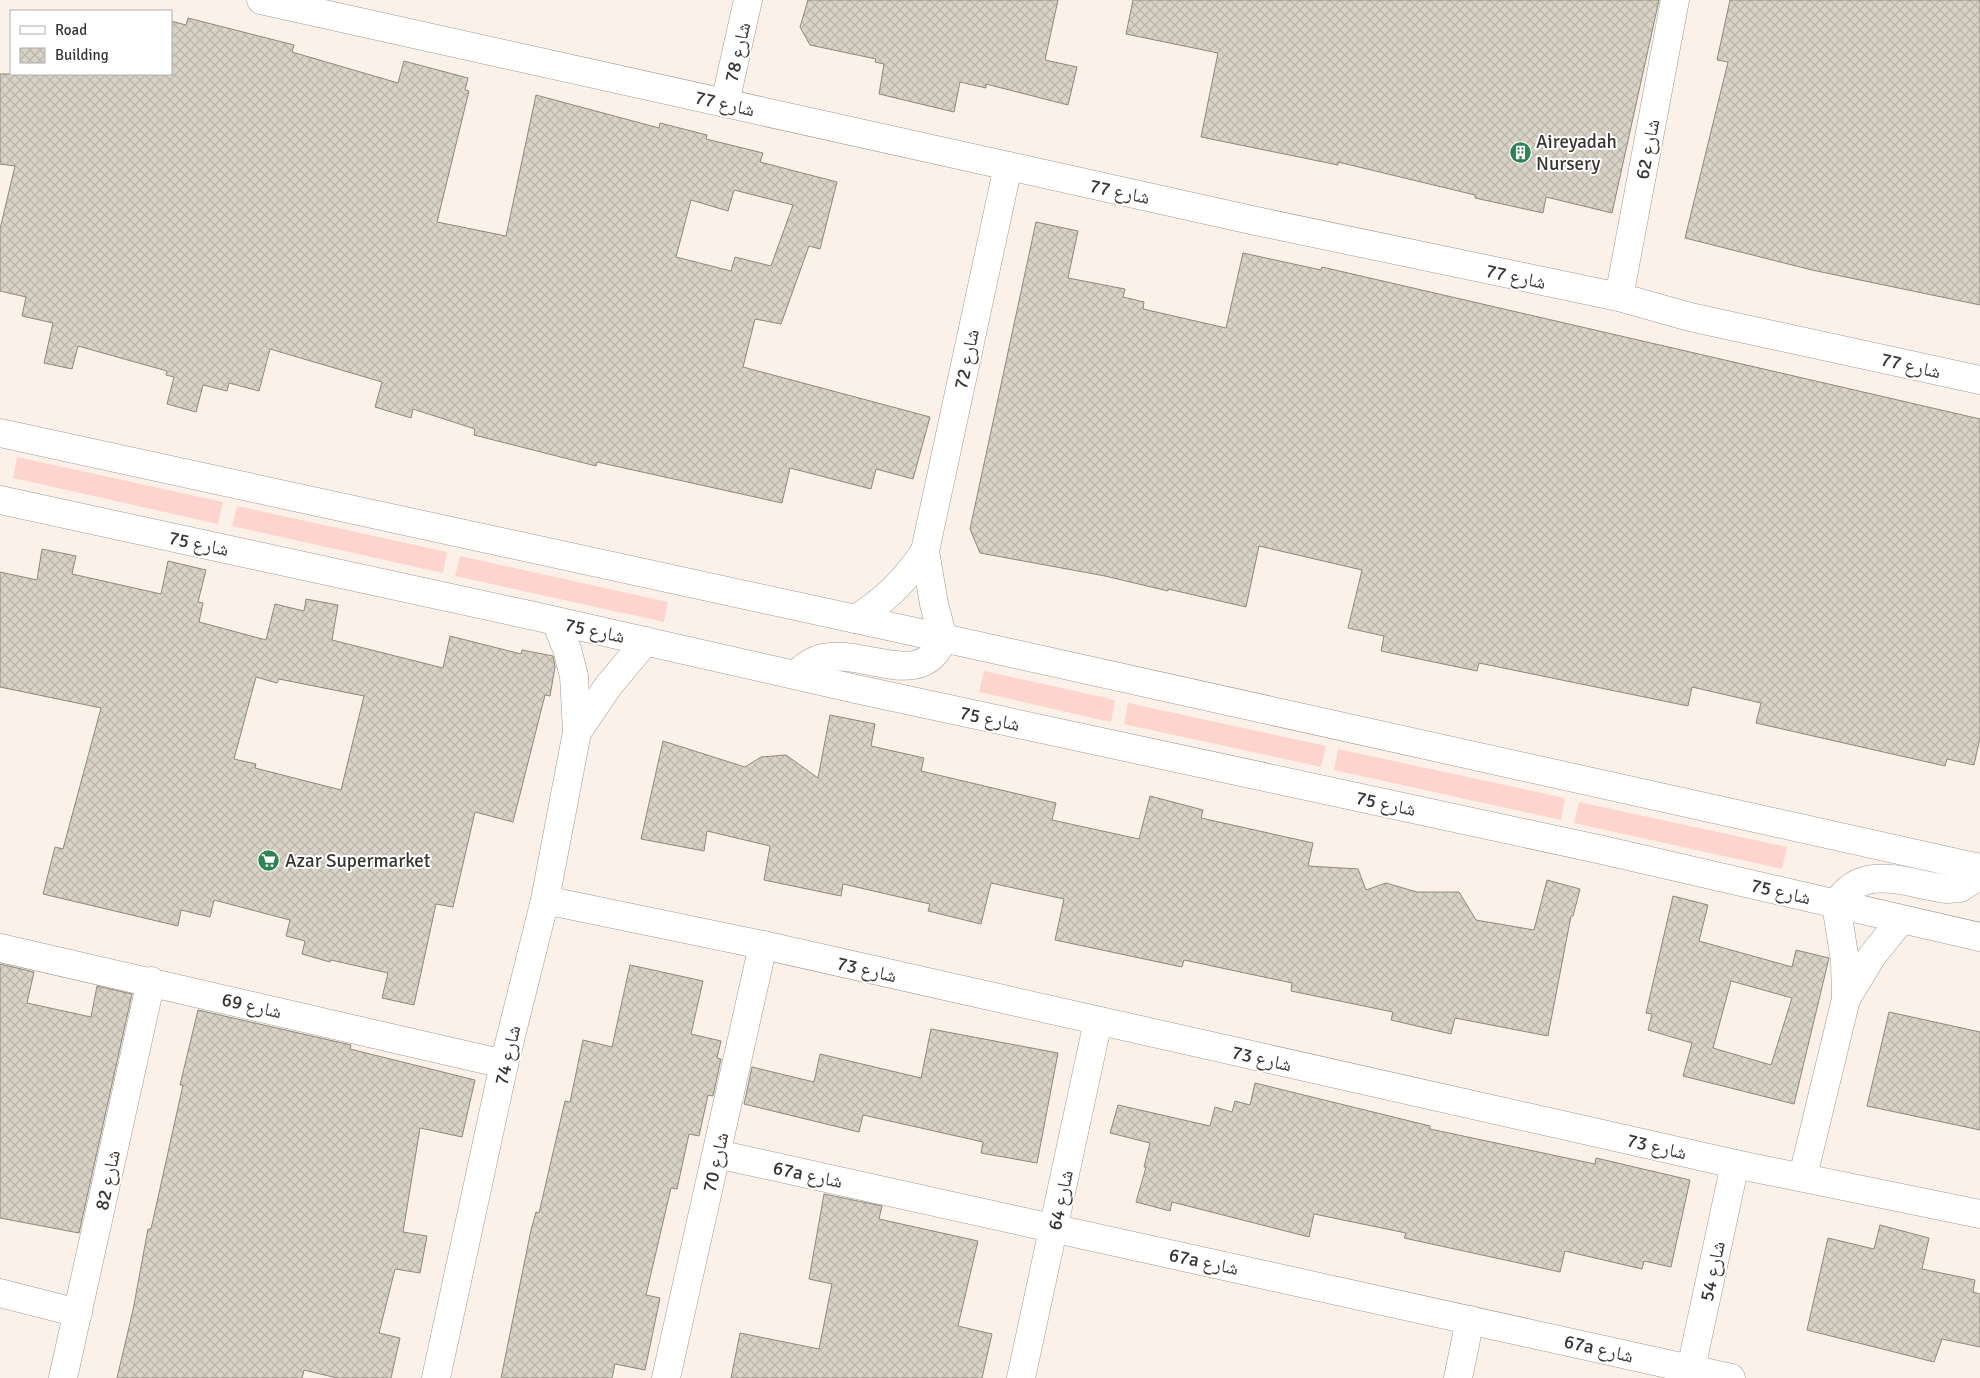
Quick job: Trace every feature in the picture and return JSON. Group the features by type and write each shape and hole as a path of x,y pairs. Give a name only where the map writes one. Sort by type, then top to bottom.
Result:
{"street":[{"name":"شارع 77","path":"260,0 1008,166 1619,298 1690,317 1980,380"},
{"name":"شارع 78","path":"725,103 748,0"},
{"name":"شارع 62","path":"1619,298 1675,0"},
{"name":"شارع 72","path":"943,638 924,552 1008,166"},
{"path":"0,433 943,638 1980,868"},
{"name":"شارع 75","path":"0,500 534,616 856,689 1598,849 1980,937"},
{"name":"شارع 72","path":"855,619 895,590 924,552"},
{"name":"شارع 74","path":"436,1378 504,1064 545,900 577,732 574,676 567,649 556,622"},
{"path":"796,674 816,660 829,657 842,656 896,666 916,664 934,656 943,638"},
{"name":"شارع 74","path":"577,732 609,685 646,641"},
{"path":"1803,1176 1846,999 1845,961 1836,904 1850,886 1870,878 1948,889 1960,888 1980,875"},
{"name":"شارع 73","path":"545,900 763,945 1735,1164 1803,1176 1980,1214"},
{"path":"1846,999 1872,956 1901,920"},
{"name":"شارع 70","path":"666,1378 763,945"},
{"name":"شارع 69","path":"0,948 151,981 504,1064"},
{"name":"شارع 82","path":"64,1378 151,981"},
{"name":"شارع 64","path":"1021,1378 1098,1021"},
{"name":"67a شارع","path":"717,1154 1470,1320 1690,1373 1731,1378"},
{"name":"شارع 54","path":"1690,1373 1735,1164"},
{"path":"0,1293 78,1313"},
{"path":"1458,1378 1470,1320"}],"shaded area":[{"path":"17,457 223,502 218,524 13,478"},
{"path":"237,506 447,552 443,573 232,526"},
{"path":"460,556 668,602 664,622 455,576"},
{"path":"984,671 1115,700 1111,722 979,692"},
{"path":"1128,703 1326,746 1321,767 1124,724"},
{"path":"1338,749 1565,798 1561,820 1334,770"},
{"path":"1579,802 1787,847 1782,869 1574,823"}],"building":[{"path":"808,0 1058,0 1045,60 1077,67 1068,105 986,84 986,88 960,82 954,112 879,94 884,64 875,62 876,59 810,45 800,27"},
{"path":"1133,0 1659,0 1612,213 1546,197 1543,213 1475,198 1475,195 1338,162 1338,165 1201,137 1218,53 1126,34"},
{"path":"1730,0 1980,0 1980,305 1812,270 1685,238 1728,62 1717,60"},
{"path":"188,18 294,45 292,52 398,83 404,61 468,78 465,90 469,91 437,222 506,236 536,95 659,128 660,123 707,135 706,139 763,153 760,162 837,182 820,249 809,246 781,324 755,319 743,367 930,417 913,479 876,469 871,489 790,468 782,503 597,462 596,466 474,435 475,429 413,409 411,418 375,407 382,382 270,349 259,391 229,383 227,391 203,385 196,412 167,404 174,377 166,375 167,371 78,346 72,369 44,363 53,323 22,316 26,297 0,291 0,229 15,166 0,164 0,74 172,75 172,21 186,25","holes":["734,190 793,205 771,266 735,257 731,271 676,257 691,200 728,211"]},
{"path":"1036,222 1078,231 1068,278 1125,289 1123,297 1144,302 1143,309 1226,328 1243,253 1321,270 1322,267 1980,419 1980,738 1974,765 1947,759 1945,766 1756,723 1761,703 1692,687 1688,706 1479,663 1477,671 1381,651 1384,636 1348,628 1362,570 1259,546 1246,607 1105,576 980,553 970,529"},
{"path":"42,549 76,556 72,574 161,594 168,561 206,570 198,602 203,603 199,622 266,640 275,604 304,611 306,599 338,605 332,640 443,668 450,636 521,654 522,650 553,656 555,667 550,696 545,695 513,822 475,812 453,907 436,904 414,1005 382,998 388,973 331,960 330,962 302,954 305,941 286,936 290,920 214,900 210,917 181,910 178,926 43,894 55,847 63,849 101,708 0,687 0,572 37,580","holes":["256,677 277,683 279,679 364,696 341,790 255,768 256,764 234,759"]},
{"path":"830,715 875,724 871,746 924,758 921,771 1056,803 1052,820 1139,839 1150,796 1203,810 1201,818 1313,843 1308,866 1358,869 1366,890 1386,883 1417,892 1459,892 1476,920 1534,930 1547,880 1580,889 1573,916 1571,916 1548,1036 1455,1018 1451,1034 1391,1020 1393,1012 1291,991 1292,983 1184,960 1182,967 1055,940 1064,899 991,883 981,924 928,911 930,904 843,884 841,896 764,880 770,846 707,831 704,851 641,839 663,741 745,767 761,757 786,755 818,778"},
{"path":"1673,896 1708,905 1699,941 1792,967 1796,950 1829,958 1794,1104 1683,1076 1692,1043 1648,1030 1652,1014 1646,1013","holes":["1731,981 1792,998 1771,1065 1713,1048"]},
{"path":"0,964 34,972 27,1003 91,1017 97,986 132,994 79,1233 0,1218"},
{"path":"630,965 703,981 691,1034 721,1041 717,1058 721,1059 713,1096 708,1095 699,1136 689,1134 677,1189 671,1188 646,1295 660,1298 645,1370 615,1364 612,1378 501,1378 531,1230 536,1212 539,1213 565,1101 570,1102 583,1040 612,1047"},
{"path":"198,1010 351,1045 350,1049 475,1080 462,1137 420,1128 403,1232 427,1236 420,1273 395,1269 379,1333 400,1338 391,1378 337,1378 304,1370 302,1378 117,1378 133,1310 148,1229 151,1229 183,1085 180,1085"},
{"path":"1889,1012 1980,1032 1980,1130 1867,1106"},
{"path":"931,1029 1058,1053 1037,1163 981,1153 983,1142 863,1115 859,1132 744,1104 752,1067 814,1082 820,1054 921,1078"},
{"path":"1255,1083 1430,1126 1430,1129 1595,1164 1596,1158 1690,1180 1671,1267 1644,1261 1642,1269 1565,1251 1560,1272 1404,1238 1406,1233 1314,1214 1309,1237 1172,1202 1170,1211 1136,1202 1146,1167 1144,1167 1150,1143 1110,1133 1118,1105 1210,1126 1215,1107 1232,1112 1235,1101 1250,1105"},
{"path":"824,1194 882,1206 879,1219 978,1241 958,1326 992,1334 982,1378 731,1378 740,1333 819,1349 832,1284 809,1279"},
{"path":"1880,1225 1929,1238 1922,1269 1975,1280 1973,1292 1980,1294 1980,1347 1942,1339 1934,1362 1807,1330 1828,1238 1874,1249"}],"place":[{"name":"Aireyadah Nursery","path":"1520,152"},
{"name":"Azar Supermarket","path":"269,860"}]}
